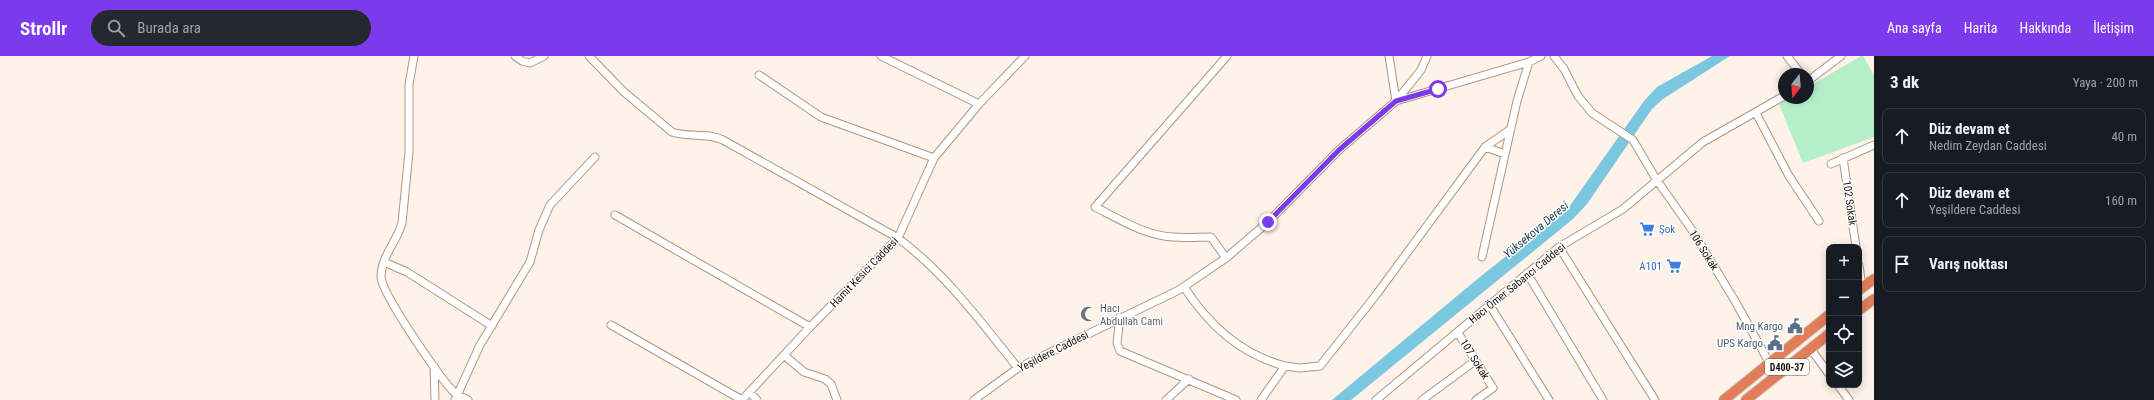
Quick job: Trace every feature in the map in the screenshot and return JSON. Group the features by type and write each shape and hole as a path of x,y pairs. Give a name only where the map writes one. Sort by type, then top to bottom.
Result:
{"highway":[{"path":"1862,288 1874,279"},
{"path":"1862,308 1874,299"},
{"name":"D400-37","path":"1724,400 1828,316"},
{"name":"D400-37","path":"1746,400 1826,336"}],"street":[{"path":"414,56 409,84 409,152 402,223 400,231 384,262 382,269 382,283 394,306 456,397 468,400"},
{"path":"515,56 522,61 530,63 544,56"},
{"path":"589,56 614,82 672,132 679,135 707,134 723,140 898,238 917,252 954,289 1018,368"},
{"path":"881,56 979,104"},
{"name":"Hamit Kesici Caddesi","path":"742,400 810,327 898,238 934,158 979,104 1025,56"},
{"path":"1226,258 1211,237 1172,237 1161,235 1135,227 1095,207 1227,56"},
{"path":"1389,56 1396,101"},
{"path":"1396,101 1421,70 1427,56"},
{"path":"1396,101 1529,62 1541,56"},
{"name":"106 Sokak","path":"1554,56 1564,68 1578,96 1592,113 1633,140 1656,179 1700,243 1735,301 1770,364"},
{"path":"1787,56 1796,68"},
{"path":"1814,76 1841,56"},
{"path":"1482,257 1511,129 1529,62"},
{"path":"759,74 821,117 934,158"},
{"name":"Hacı Ömer Sabancı Caddesi","path":"1376,400 1458,333 1489,304 1560,247 1623,209 1656,179 1703,142 1778,100"},
{"name":"Yeşildere Caddesi","path":"978,399 1018,368 1184,287 1226,258 1268,222 1339,150 1396,101"},
{"path":"1756,113 1789,176 1819,221"},
{"path":"1184,287 1197,306 1245,350 1264,360 1285,366 1300,368 1320,366 1376,295 1486,147 1511,129"},
{"path":"1831,164 1874,144"},
{"path":"1486,147 1505,154"},
{"path":"456,397 480,346 530,262 539,230 550,205 595,156"},
{"name":"102 Sokak","path":"1844,158 1856,244"},
{"path":"615,215 810,327"},
{"path":"1560,247 1655,400"},
{"path":"384,262 407,272 492,326"},
{"path":"1527,273 1603,400"},
{"path":"1489,304 1549,400"},
{"path":"1120,317 1117,343 1120,351 1236,400"},
{"path":"611,325 742,400"},
{"name":"107 Sokak","path":"1458,333 1475,362 1493,388 1476,400"},
{"path":"1810,348 1826,370"},
{"path":"784,355 804,372 826,379 831,384 837,400"},
{"path":"1422,400 1475,362"},
{"path":"434,366 435,400"},
{"path":"1261,400 1285,366"},
{"path":"1166,400 1189,379"},
{"path":"1840,388 1849,400"},
{"path":"749,392 757,400"}],"green space":[{"path":"1863,56 1874,75 1874,137 1803,163 1779,104 1814,104 1814,83"}],"water":[{"path":"1712,56 1730,56 1663,99 1652,109 1587,204 1573,219 1351,400 1332,400 1481,276 1569,207 1644,101 1657,87"}],"place":[{"name":"Şok","path":"1647,229"},
{"name":"A101","path":"1674,266"},
{"name":"Hacı Abdullah Cami","path":"1088,314"},
{"name":"Mng Kargo","path":"1795,326"},
{"name":"UPS Kargo","path":"1775,343"}],"route":[{"path":"1268,222 1339,150 1396,101 1438,89"}],"water label":[{"name":"Yüksekova Deresi","path":"1536,230"}]}
